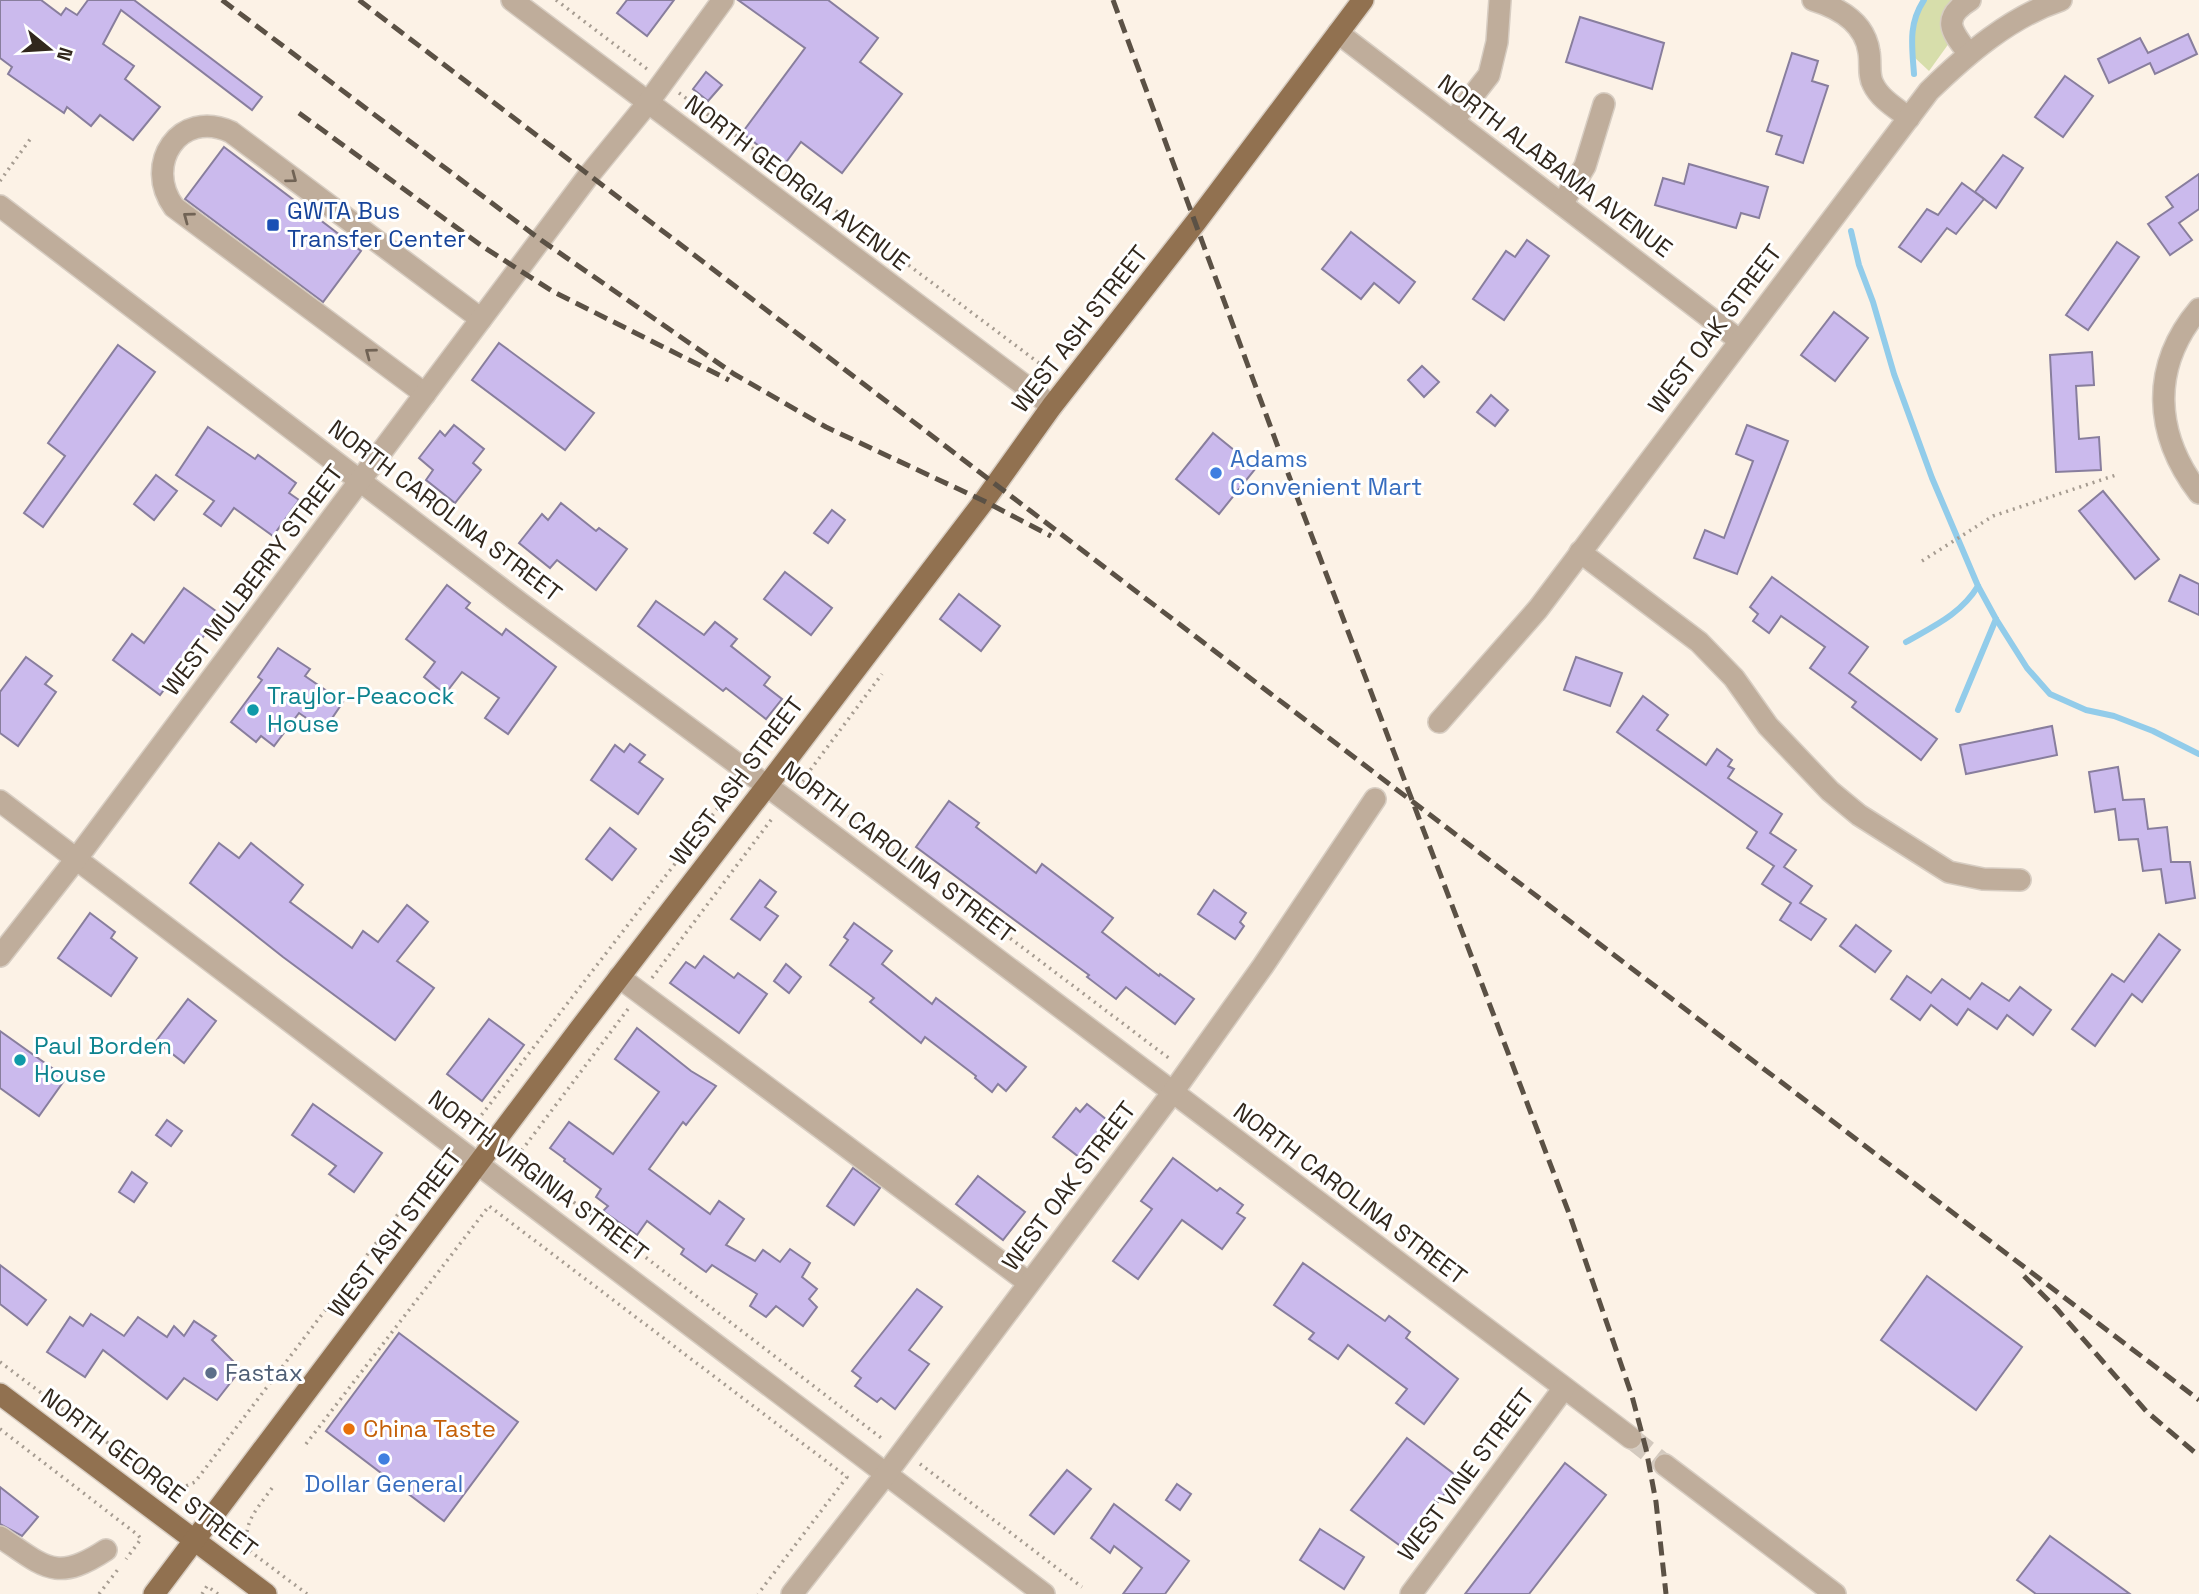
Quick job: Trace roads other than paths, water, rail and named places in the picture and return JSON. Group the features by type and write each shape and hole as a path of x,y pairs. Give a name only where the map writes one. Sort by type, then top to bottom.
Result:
{"main road":[{"name":"WEST ASH STREET","path":"154,1594 984,501 1052,406 1196,222 1363,0"},
{"name":"NORTH GEORGE STREET","path":"0,1394 266,1594"}],"street":[{"name":"NORTH GEORGIA AVENUE","path":"512,0 1052,406"},
{"name":"WEST MULBERRY STREET","path":"0,956 589,175 647,104 723,0"},
{"path":"1453,121 1489,75 1497,42 1500,0"},
{"path":"1813,0 1845,14 1858,27 1866,39 1870,78 1875,88 1909,118"},
{"path":"1969,54 1953,34 1951,26 1955,12 1970,0"},
{"name":"WEST OAK STREET","path":"1439,722 1538,608 1929,91 1969,54 2001,31 2053,2"},
{"name":"NORTH ALABAMA AVENUE","path":"1338,33 1739,340"},
{"path":"1562,204 1585,166 1604,104"},
{"path":"425,394 174,207 163,189 162,179 164,160 175,141 188,130 198,126 209,125 230,132 481,319"},
{"name":"NORTH CAROLINA STREET","path":"0,206 520,603 767,786 1399,1266 1631,1438"},
{"path":"2199,309 2186,325 2173,350 2165,382 2163,412 2169,443 2183,473 2199,494"},
{"path":"1580,552 1699,642 1734,678 1768,726 1830,790 1859,815 1949,872 1983,880 2020,880"},
{"name":"WEST OAK STREET","path":"792,1594 886,1474 1173,1092 1266,961 1375,799"},
{"name":"NORTH VIRGINIA STREET","path":"0,801 1044,1594"},
{"path":"620,977 1029,1283"},
{"name":"WEST VINE STREET","path":"1410,1594 1564,1388"},
{"path":"1665,1465 1835,1594"},
{"path":"0,1537 42,1565 58,1570 76,1567 106,1550"}],"waterway":[{"path":"1914,74 1913,27 1924,0"},
{"path":"1851,231 1859,265 1894,374 1932,478 1978,586 2027,668 2050,694 2086,710 2114,716 2153,731 2199,754"},
{"path":"1906,642 1955,612 1978,586"},
{"path":"1958,710 1996,619"}],"tunnel":[{"path":"1631,1438 1665,1465"}],"railway":[{"path":"222,0 541,240 734,374 826,427 984,501 1051,536"},
{"path":"359,0 2199,1400"},
{"path":"1113,0 1278,447 1570,1216 1632,1396 1646,1449 1656,1502 1666,1594"},
{"path":"299,113 482,246 552,291 729,380"},
{"path":"2024,1276 2057,1309 2146,1411 2199,1456"}],"place":[{"name":"GWTA Bus Transfer Center","path":"273,225"},
{"name":"Adams Convenient Mart","path":"1216,473"},
{"name":"Traylor-Peacock House","path":"253,710"},
{"name":"Paul Borden House","path":"20,1060"},
{"name":"Fastax","path":"211,1373"},
{"name":"China Taste","path":"349,1429"},
{"name":"Dollar General","path":"384,1459"}]}
